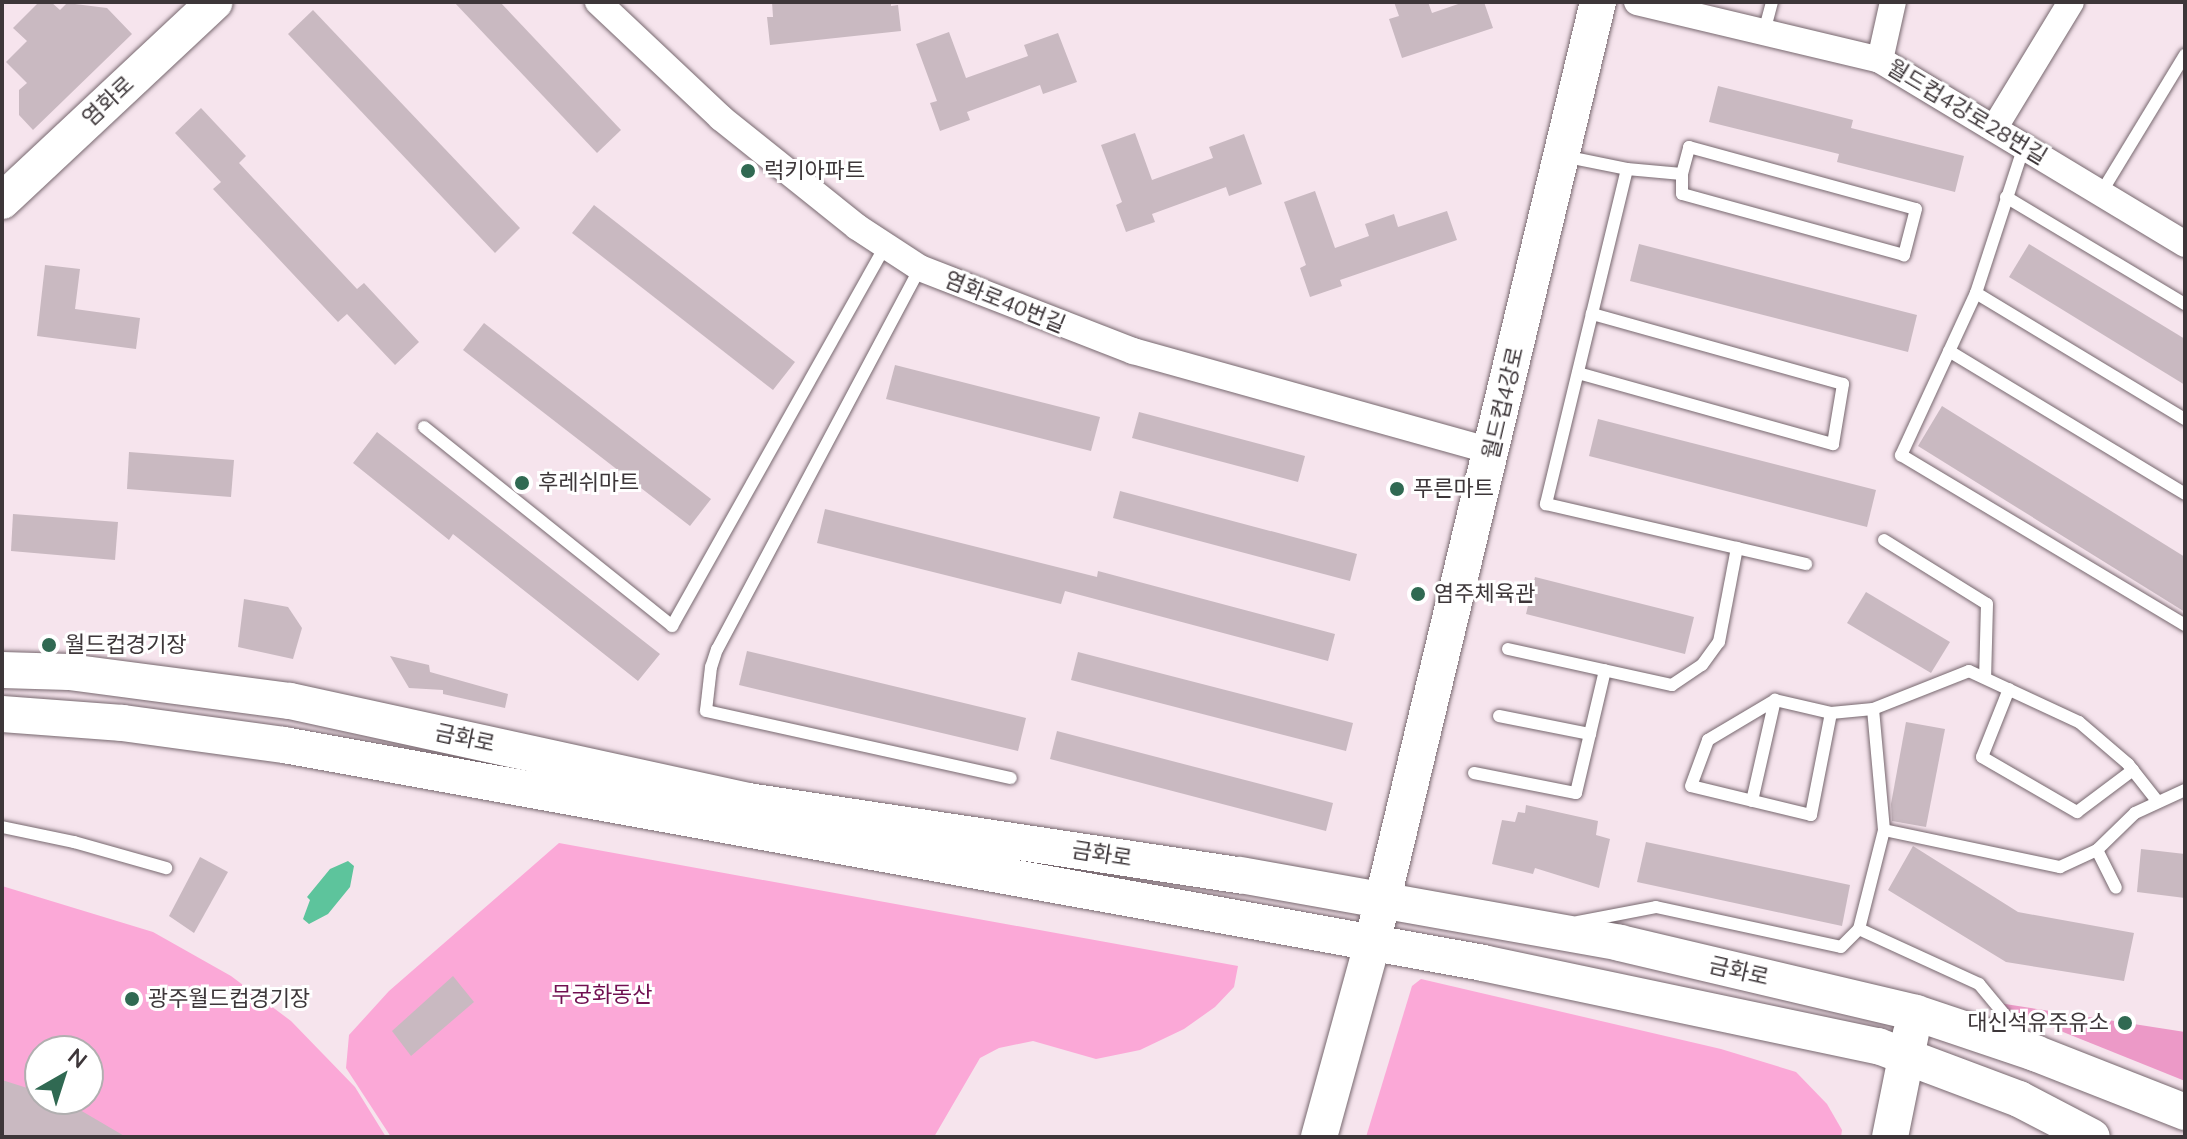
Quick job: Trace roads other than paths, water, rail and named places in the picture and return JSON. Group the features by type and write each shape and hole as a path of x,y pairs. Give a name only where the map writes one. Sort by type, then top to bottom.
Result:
{"main road":[{"name":"염화로","path":"2,201 215,2"},
{"name":"월드컵4강로","path":"1319,1137 1372,944 1598,2"},
{"name":"금화로","path":"2,670 69,672 290,701 748,801 1240,875 1382,903 1620,943 1916,1013 2035,1053 2185,1112"},
{"name":"금화로","path":"2,714 123,723 284,745 1483,963 1906,1055 2019,1099 2092,1137"},
{"path":"1890,1137 1916,1013"}],"street":[{"name":"염화로40번길","path":"598,2 721,118 885,247 920,268 1133,351 1492,451"},
{"name":"월드컵4강로28번길","path":"1637,2 1880,60 2185,244"},
{"path":"1880,60 1893,2"},
{"path":"1995,127 2071,2"}],"lane":[{"path":"1764,32 1772,2"},
{"path":"2101,193 2185,55"},
{"path":"2024,146 1976,293 1901,455 2185,625"},
{"path":"1689,147 1916,209 1904,255 1682,194 1682,174 1689,147"},
{"path":"1560,156 1627,169 1682,174"},
{"path":"1627,169 1546,504 1806,564"},
{"path":"2006,197 2185,304"},
{"path":"424,427 672,626 885,247"},
{"path":"920,268 717,649 711,667 706,711 1011,778"},
{"path":"1976,293 2185,419"},
{"path":"1578,373 1833,444 1843,384 1592,314"},
{"path":"1949,351 2185,494"},
{"path":"1884,540 1987,604 1985,678"},
{"path":"1508,649 1672,685 1702,665 1719,642 1737,548"},
{"path":"1474,773 1576,793 1605,670"},
{"path":"1831,713 1811,815 1691,786 1708,740 1775,700 1831,713 1873,709 1969,671 2079,722 2133,770 2158,802"},
{"path":"2009,689 1982,757 2077,812 2133,770"},
{"path":"1752,801 1775,700"},
{"path":"1536,928 1656,907 1841,947 1859,929 1884,830 1873,709"},
{"path":"1499,716 1590,734"},
{"path":"1884,830 2060,867 2097,850 2135,813 2185,790"},
{"path":"2,827 74,842 166,868"},
{"path":"2097,850 2116,888"},
{"path":"1859,929 1979,984 2035,1053"}],"place":[{"name":"럭키아파트","path":"748,171"},
{"name":"후레쉬마트","path":"522,483"},
{"name":"푸른마트","path":"1397,489"},
{"name":"염주체육관","path":"1418,594"},
{"name":"월드컵경기장","path":"49,645"},
{"name":"광주월드컵경기장","path":"132,999"},
{"name":"대신석유주유소","path":"2125,1023"}],"park label":[{"name":"무궁화동산","path":"602,995"}]}
